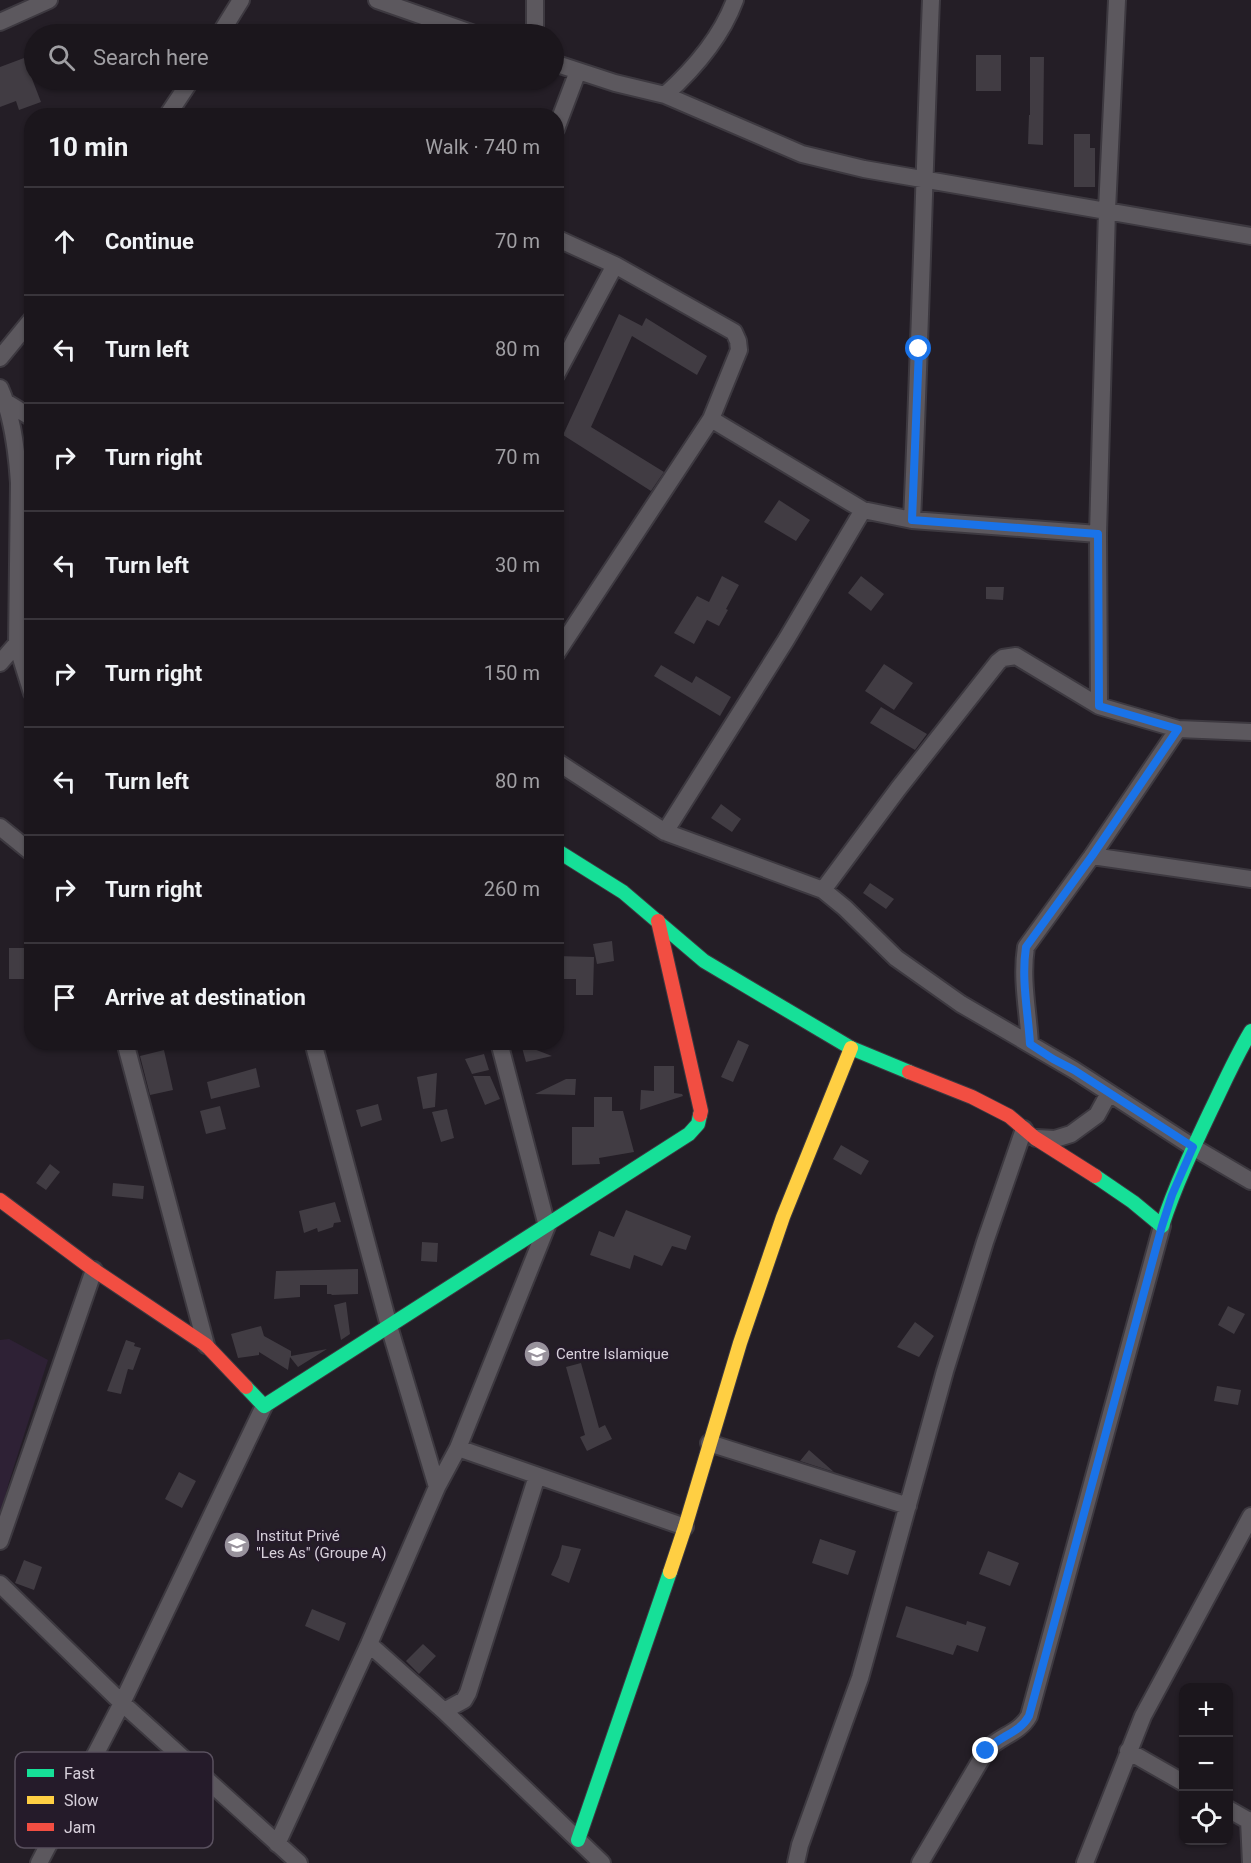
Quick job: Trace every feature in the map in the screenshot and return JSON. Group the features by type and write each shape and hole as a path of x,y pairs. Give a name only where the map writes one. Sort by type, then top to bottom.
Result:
{"street":[{"path":"0,22 49,0"},
{"path":"226,24 241,0"},
{"path":"377,0 445,24"},
{"path":"535,24 536,0"},
{"path":"665,95 702,58 727,21 735,0"},
{"path":"912,520 931,0"},
{"path":"1099,706 1098,534 1107,210 1118,0"},
{"path":"564,66 615,83 665,95 802,154 864,170 1251,236"},
{"path":"564,108 578,71"},
{"path":"172,108 184,90"},
{"path":"564,242 615,265 734,332 740,350 711,419 564,642"},
{"path":"564,360 615,265"},
{"path":"0,358 24,329"},
{"path":"2,396 24,412"},
{"path":"2,396 24,483"},
{"path":"711,419 863,510 912,520 1098,534"},
{"path":"24,507 17,645 24,667"},
{"path":"665,832 786,640 863,510"},
{"path":"0,663 24,636"},
{"path":"823,890 898,789 1003,658 1016,656 1099,706 1178,729 1251,732"},
{"path":"1030,1044 1023,964 1026,947 1092,856 1178,729"},
{"path":"564,766 665,832 823,890 845,908 896,958 961,1004 1030,1044 1251,1181"},
{"path":"0,827 24,846"},
{"path":"564,855 623,892 704,961 851,1048 972,1097 1009,1116 1030,1134 1133,1202 1162,1226"},
{"path":"1092,856 1251,879"},
{"path":"97,1752 123,1703 264,1406 689,1134 698,1124 701,1111 658,921"},
{"path":"921,1863 986,1751 998,1740 1019,1729 1029,1716 1172,1195 1251,1030"},
{"path":"578,1840 684,1527 783,1217 851,1048"},
{"path":"127,1050 206,1345"},
{"path":"315,1050 389,1326 437,1487"},
{"path":"277,1844 369,1644 437,1487 458,1448 547,1226 501,1050"},
{"path":"1030,1134 1055,1139 1071,1134 1097,1115 1109,1093"},
{"path":"796,1863 800,1845 854,1698 945,1371 985,1242 1030,1134"},
{"path":"0,1200 94,1270 206,1345 264,1406"},
{"path":"0,1541 94,1270"},
{"path":"709,1443 908,1506"},
{"path":"458,1448 684,1527"},
{"path":"444,1711 464,1700 468,1693 537,1476"},
{"path":"1085,1863 1149,1702 1251,1516"},
{"path":"0,1584 177,1752"},
{"path":"369,1644 444,1711 602,1863"},
{"path":"1128,1751 1179,1780"},
{"path":"213,1785 299,1863"},
{"path":"1233,1812 1250,1821 1251,1863"},
{"path":"39,1863 47,1848"}],"shaded area":[{"path":"9,1339 48,1360 0,1516 0,1340"}],"building":[{"path":"976,55 1001,55 1001,91 976,91"},
{"path":"1030,57 1044,57 1043,145 1028,144"},
{"path":"24,58 24,90 36,90 41,102 19,110 16,101 0,107 0,67"},
{"path":"1074,134 1090,134 1090,148 1095,148 1095,187 1074,187"},
{"path":"619,314 642,326 646,318 707,356 697,375 632,336 591,427 664,472 651,491 564,436"},
{"path":"779,500 810,520 796,541 764,522"},
{"path":"722,576 739,585 719,626 707,620 694,644 674,633 697,596 709,602"},
{"path":"861,576 884,594 871,611 848,593"},
{"path":"986,587 1004,587 1003,600 986,599"},
{"path":"884,664 913,683 894,710 865,691"},
{"path":"661,665 692,683 696,676 731,697 720,716 654,676"},
{"path":"881,707 927,734 915,750 870,723"},
{"path":"721,804 741,819 732,832 711,818"},
{"path":"870,883 894,899 886,909 863,893"},
{"path":"612,941 614,961 597,964 593,944"},
{"path":"9,948 24,948 24,979 9,979"},
{"path":"564,956 594,957 593,995 576,995 576,979 564,979"},
{"path":"738,1040 749,1045 733,1082 721,1077"},
{"path":"164,1050 173,1090 150,1095 140,1056"},
{"path":"523,1050 536,1050 552,1056 526,1062"},
{"path":"484,1054 489,1070 472,1074 465,1059"},
{"path":"654,1066 674,1066 674,1093 683,1096 640,1110 641,1090 654,1091"},
{"path":"256,1068 260,1087 211,1099 207,1082"},
{"path":"437,1073 435,1107 423,1109 417,1077"},
{"path":"473,1076 490,1076 500,1099 485,1105"},
{"path":"566,1079 576,1079 575,1095 535,1094"},
{"path":"594,1097 612,1097 612,1111 623,1111 634,1152 599,1158 600,1164 572,1165 572,1127 594,1127"},
{"path":"378,1104 382,1120 361,1127 356,1110"},
{"path":"220,1106 226,1129 206,1134 200,1111"},
{"path":"447,1109 454,1138 441,1142 432,1112"},
{"path":"841,1145 869,1161 861,1175 833,1159"},
{"path":"50,1164 60,1172 46,1190 36,1183"},
{"path":"113,1183 144,1186 143,1199 112,1196"},
{"path":"335,1202 341,1222 334,1223 333,1227 318,1232 317,1228 304,1233 299,1211"},
{"path":"626,1210 691,1236 686,1250 672,1246 662,1266 634,1255 630,1269 590,1255 599,1231 614,1237"},
{"path":"422,1242 438,1243 437,1262 421,1261"},
{"path":"358,1269 358,1294 332,1295 327,1294 327,1285 300,1285 300,1297 274,1299 276,1271"},
{"path":"346,1302 350,1334 341,1340 334,1305"},
{"path":"1228,1306 1245,1314 1234,1334 1218,1325"},
{"path":"915,1322 934,1336 919,1357 897,1347"},
{"path":"261,1326 264,1336 291,1351 291,1356 327,1349 298,1367 290,1357 288,1370 259,1352 259,1355 238,1358 231,1334"},
{"path":"126,1340 141,1348 133,1370 128,1369 121,1394 107,1391"},
{"path":"581,1363 599,1428 605,1425 612,1439 587,1451 580,1437 585,1435 566,1367"},
{"path":"1217,1386 1241,1390 1238,1405 1214,1401"},
{"path":"809,1450 834,1472 800,1461"},
{"path":"179,1472 196,1481 182,1508 165,1499"},
{"path":"820,1539 856,1551 848,1575 812,1563"},
{"path":"562,1545 581,1549 569,1583 551,1575"},
{"path":"988,1551 1019,1563 1010,1586 979,1574"},
{"path":"24,1560 42,1567 34,1590 15,1583"},
{"path":"906,1606 966,1625 967,1621 986,1627 978,1652 957,1645 953,1655 896,1637"},
{"path":"312,1609 346,1623 339,1641 305,1626"},
{"path":"423,1644 436,1656 419,1674 406,1661"}],"traffic: fast":[{"path":"564,855 623,892 704,961 851,1048 909,1072"},
{"path":"1095,1176 1133,1202 1162,1226 1191,1153 1251,1031"},
{"path":"246,1387 264,1406 689,1134 698,1124 700,1115"},
{"path":"578,1840 670,1572"}],"traffic: slow":[{"path":"670,1572 740,1343 783,1217 851,1048"}],"traffic: jam":[{"path":"658,921 701,1111 700,1115"},
{"path":"909,1072 972,1097 1009,1116 1035,1138 1095,1176"},
{"path":"0,1200 94,1270 206,1345 246,1387"}],"place":[{"name":"Centre Islamique","path":"537,1354"},
{"name":"Institut Privé \"Les As\" (Groupe A)","path":"237,1545"}],"route":[{"path":"919,349 912,520 1098,534 1099,706 1178,729 1092,856 1026,947 1023,964 1030,1044 1193,1147 1172,1195 1162,1226 1029,1716 1019,1729 990,1745 986,1751"}]}
